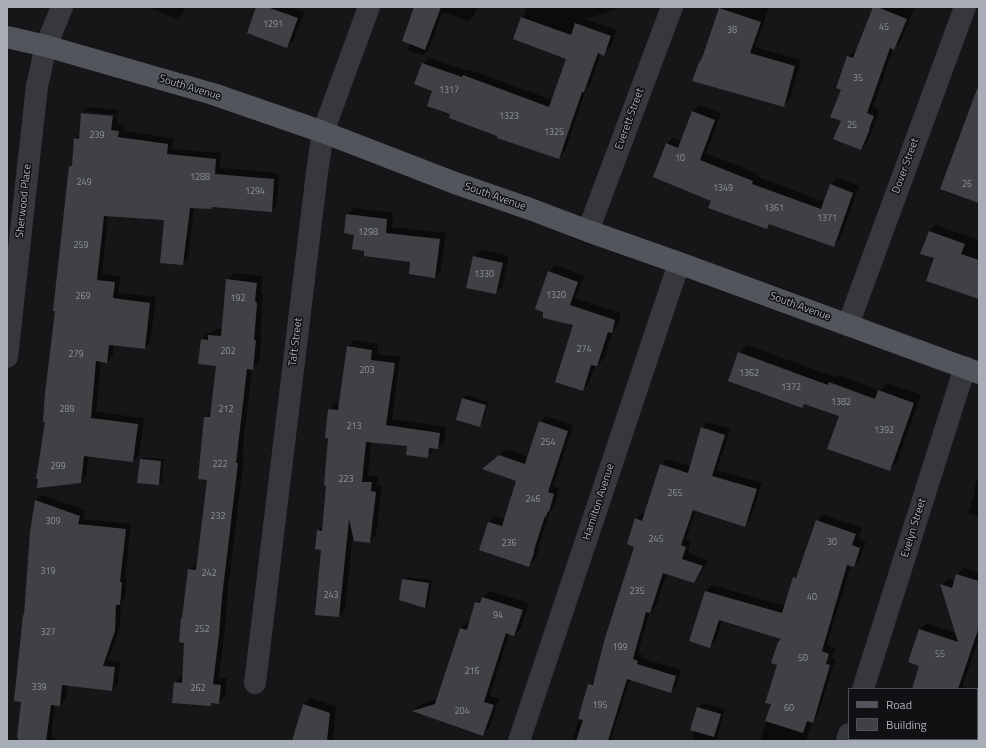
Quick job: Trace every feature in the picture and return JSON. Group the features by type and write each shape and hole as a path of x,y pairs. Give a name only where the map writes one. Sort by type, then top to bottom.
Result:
{"main road":[{"name":"South Avenue","path":"7,37 46,46 213,94 323,132 588,232 679,263 972,370"}],"street":[{"name":"Sherwood Place","path":"7,348 37,86 46,46 62,7"},
{"name":"Taft Street","path":"255,684 314,186 323,132 369,7"},
{"name":"Everett Street","path":"588,232 672,7"},
{"name":"Dover Street","path":"848,325 965,7"},
{"name":"Hamilton Avenue","path":"519,741 679,263"},
{"name":"Evelyn Street","path":"863,688 972,370"}],"building":[{"path":"256,7 267,7 298,18 287,48 247,33"},
{"path":"414,7 441,7 425,50 402,41"},
{"path":"873,7 877,7 907,19 894,50 890,48 867,113 874,116 861,150 833,139 841,121 830,117 841,90 836,88 847,56 853,58"},
{"path":"719,8 761,22 750,53 795,66 784,107 692,81 700,60 701,61"},
{"path":"521,17 571,35 575,23 611,36 604,56 598,53 584,92 582,92 559,159 497,138 497,136 449,118 450,114 427,106 432,91 414,84 422,63 462,77 463,75 549,107 566,59 513,39"},
{"path":"977,89 979,89 979,203 940,189"},
{"path":"692,111 715,120 700,160 753,181 752,184 821,209 830,184 853,193 834,247 769,224 767,229 708,208 711,201 653,177 666,143 678,148"},
{"path":"81,113 113,116 111,130 119,131 118,137 168,144 167,154 216,159 215,174 274,179 272,212 212,207 211,209 190,208 183,265 160,263 164,220 104,216 97,280 115,282 113,298 150,303 145,349 109,345 107,363 96,361 91,418 138,424 133,462 84,456 81,483 37,488 38,479 36,479 45,422 43,422 45,393 55,311 53,311 69,166 72,166 74,138 79,139"},
{"path":"346,214 387,219 386,233 440,239 435,278 409,274 410,262 364,256 364,251 352,249 354,235 344,233"},
{"path":"929,231 965,244 961,254 979,260 979,299 926,281 934,258 920,254"},
{"path":"473,256 503,263 496,294 466,288"},
{"path":"548,271 578,282 570,305 615,320 612,333 608,332 597,366 591,365 583,391 555,382 573,325 543,318 543,312 535,309"},
{"path":"226,279 257,283 255,300 257,304 253,370 247,369 213,684 221,685 219,704 211,703 211,706 172,703 174,682 182,683 184,643 179,642 181,618 188,569 196,570 207,480 198,479 204,417 210,417 216,366 198,364 201,339 208,340 208,335 221,336"},
{"path":"347,346 372,350 371,360 395,363 386,425 440,433 438,449 429,448 428,458 406,455 407,446 366,442 362,482 372,482 371,491 376,492 370,543 354,541 349,519 339,617 315,615 321,550 315,549 317,530 322,531 326,486 324,485 328,438 325,438 328,409 338,410"},
{"path":"738,352 828,385 829,382 875,399 878,390 914,403 890,471 827,449 839,416 804,404 802,408 728,381"},
{"path":"462,398 486,405 480,427 456,420"},
{"path":"539,421 568,431 548,492 554,494 549,512 548,511 546,517 545,516 529,567 479,550 488,522 502,526 516,481 482,469 499,455 525,464"},
{"path":"701,427 725,435 712,476 757,489 745,527 693,510 681,545 686,547 682,559 703,566 694,583 663,573 650,613 646,612 633,659 638,661 637,664 676,676 671,693 627,679 608,741 576,741 583,720 578,719 588,684 593,685 605,638 634,547 627,544 635,518 642,521 660,464 688,473"},
{"path":"140,459 161,461 159,485 137,483"},
{"path":"35,500 80,516 78,524 126,529 120,582 122,582 120,605 116,605 115,631 103,666 115,667 112,691 62,685 60,706 51,705 46,741 18,741 17,738 21,702 14,701 24,615 30,532"},
{"path":"816,520 856,534 852,545 860,548 854,567 847,565 822,651 829,654 826,664 830,665 813,723 807,721 803,733 765,721 771,704 765,703 777,665 771,663 778,642 781,639 719,620 710,648 689,641 705,591 782,613 793,577 796,578"},
{"path":"956,574 979,581 979,627 958,688 912,688 919,666 908,662 919,629 958,642 940,584 952,588"},
{"path":"402,579 429,583 425,608 399,600"},
{"path":"482,597 523,610 514,636 506,633 484,702 494,705 483,736 412,711 435,704 460,628 467,630 475,602 480,603"},
{"path":"303,704 330,713 327,741 292,741"},
{"path":"697,707 721,714 714,737 690,730"}]}
